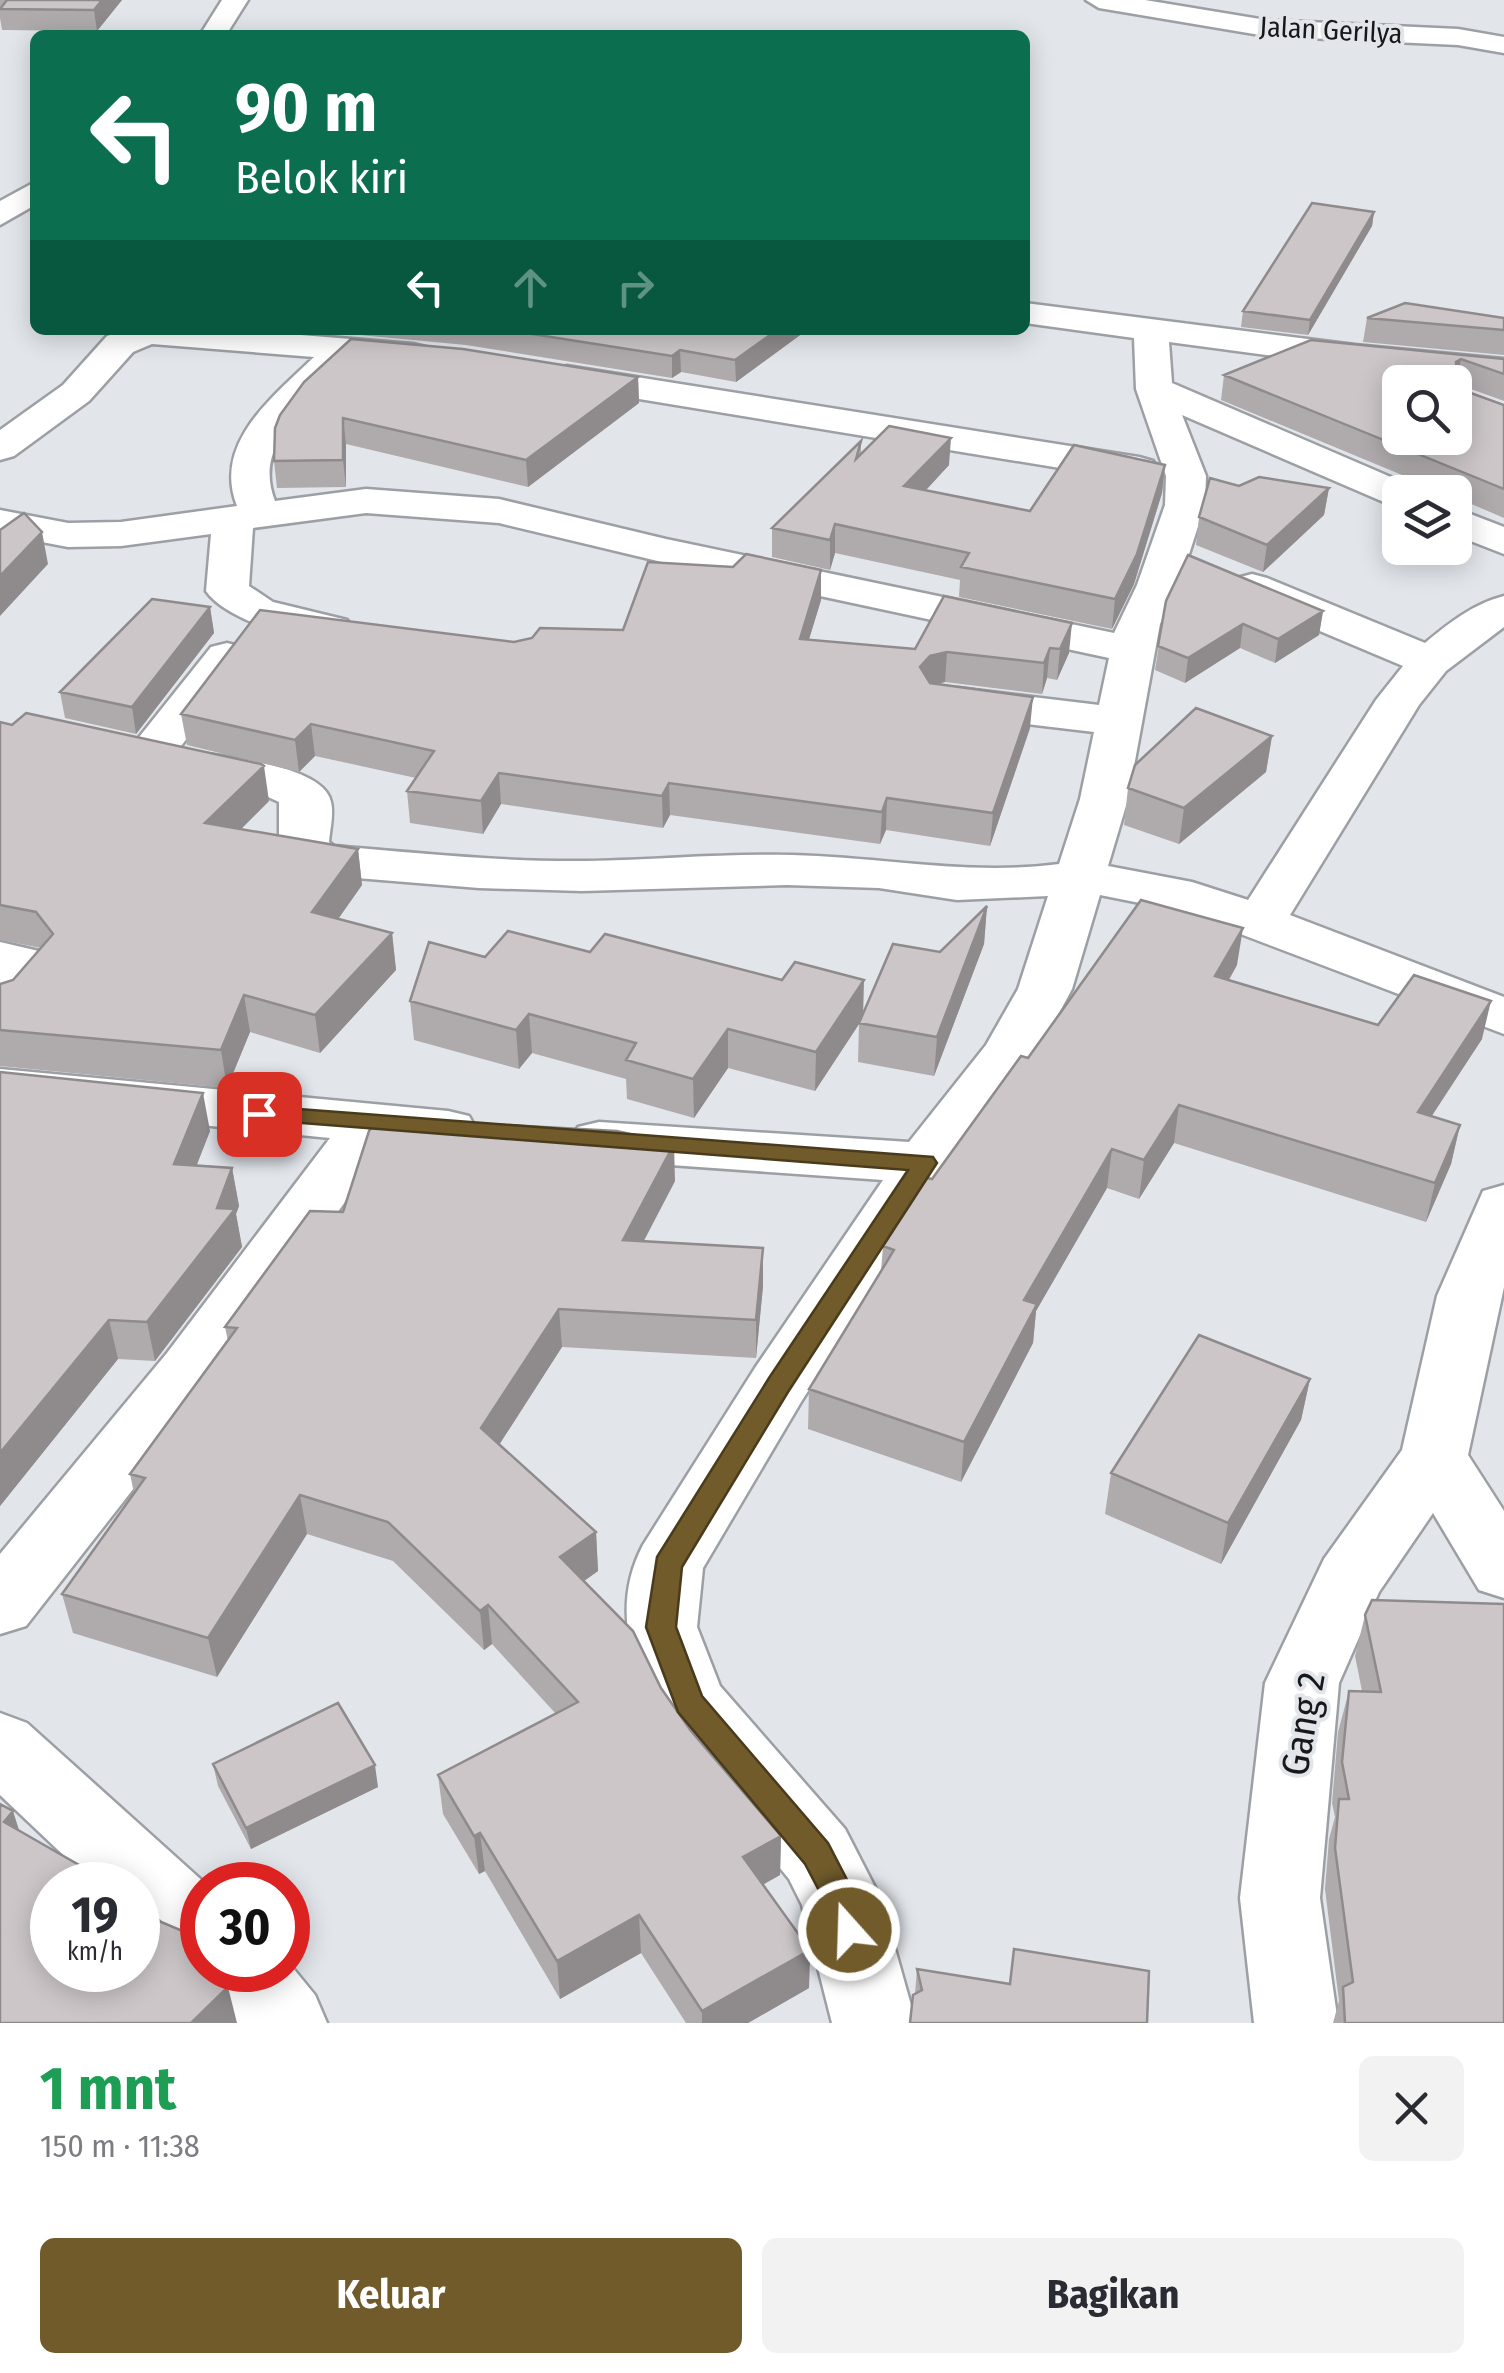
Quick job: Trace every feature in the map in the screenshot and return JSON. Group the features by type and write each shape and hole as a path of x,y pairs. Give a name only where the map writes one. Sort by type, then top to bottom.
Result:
{"street":[{"path":"217,30 235,0"},
{"name":"Jalan Gerilya","path":"1100,0 1266,28 1458,37 1504,45"},
{"path":"0,215 30,194"},
{"path":"1030,315 1355,356 1504,370"},
{"path":"1151,328 1154,389 1186,476 1184,505 1198,565"},
{"path":"0,448 76,393 120,344 143,335"},
{"path":"210,335 448,359"},
{"path":"343,348 258,438 250,459 247,517 227,591 258,611 376,638"},
{"path":"1355,356 1382,368"},
{"path":"540,373 1186,476"},
{"path":"1154,389 1382,486"},
{"path":"0,522 68,534 121,534 366,501 499,512 1132,650"},
{"path":"1472,528 1504,542"},
{"path":"874,2023 840,1899 816,1854 688,1703 661,1627 668,1566 778,1385 925,1163 1010,1052 1045,989 1104,799 1143,609 1158,585 1198,565 1430,660"},
{"path":"1260,922 1399,700 1430,660 1504,609"},
{"path":"258,611 130,752 284,785 300,792 307,800 304,847 320,860 375,867 582,876 787,870 879,873 957,885 1022,884 1079,876 1192,898 1504,1018"},
{"path":"944,700 1118,720"},
{"path":"0,958 24,963 30,971 0,1003"},
{"path":"0,1087 370,1125 925,1163"},
{"path":"0,1605 190,1370 370,1125"},
{"path":"1504,1206 1469,1296 1434,1458 1504,1570"},
{"name":"Gang 2","path":"1296,2023 1280,1898 1302,1683 1349,1579 1434,1458"},
{"path":"0,1746 180,1913"},
{"path":"260,1992 285,2023"}],"building":[{"path":"7,0 102,0 94,10 0,9"},
{"path":"1312,203 1374,212 1310,320 1243,311"},
{"path":"1405,303 1504,318 1504,330 1367,318"},
{"path":"538,335 770,335 735,360 680,350 672,356"},
{"path":"351,339 463,349 638,377 526,460 343,418 343,460 274,461 275,428 280,415 304,382"},
{"path":"1311,340 1504,359 1504,374 1461,359 1456,365 1382,365 1382,439 1224,375"},
{"path":"1472,393 1504,405 1504,489 1420,455 1472,455"},
{"path":"889,426 951,438 904,486 1030,511 1074,445 1165,465 1137,554 1115,599 961,567 969,553 835,524 830,540 772,528 861,441 856,459"},
{"path":"1259,477 1329,488 1267,545 1199,517 1210,478 1239,486"},
{"path":"24,513 42,532 0,576 0,530"},
{"path":"746,554 821,570 800,639 915,649 944,596 1072,623 1060,649 1050,648 1044,663 947,652 930,656 920,667 930,683 1033,697 993,813 887,798 882,812 669,783 662,796 499,773 481,801 407,791 434,751 311,724 295,740 181,714 260,610 514,642 532,638 540,628 623,630 648,562 733,567"},
{"path":"1188,555 1323,611 1278,639 1243,624 1188,658 1158,646 1166,601"},
{"path":"152,599 210,607 132,707 60,692"},
{"path":"1196,708 1272,736 1184,808 1128,788 1135,765"},
{"path":"26,713 261,764 264,766 205,823 358,849 312,912 392,933 315,1015 244,995 221,1050 0,1030 0,984 13,980 53,934 36,912 0,905 0,722 12,725"},
{"path":"1141,900 1243,928 1215,976 1378,1025 1414,975 1491,1001 1418,1112 1460,1125 1435,1183 1179,1105 1144,1160 1112,1149 1024,1300 1037,1304 964,1442 809,1389 894,1250 883,1246 927,1178 932,1179 1021,1056 1028,1058"},
{"path":"987,906 937,1037 859,1023 893,944 940,952"},
{"path":"508,931 590,952 605,934 782,980 795,962 864,980 816,1052 728,1029 693,1079 626,1060 636,1043 529,1014 516,1030 410,1001 429,942 485,957"},
{"path":"0,1072 203,1093 174,1164 232,1168 217,1208 235,1209 147,1322 109,1320 0,1453"},
{"path":"378,1118 617,1131 674,1144 623,1240 763,1248 756,1320 559,1309 481,1428 596,1532 560,1557 633,1631 661,1688 691,1731 781,1836 743,1857 810,1950 702,2011 639,1915 557,1961 480,1833 474,1836 438,1775 578,1702 488,1605 480,1611 388,1522 300,1495 208,1638 62,1594 145,1478 130,1474 237,1328 225,1327 310,1211 343,1212 369,1131"},
{"path":"1199,1335 1310,1379 1228,1523 1111,1473"},
{"path":"1372,1600 1504,1604 1504,2023 1345,2023 1343,1987 1353,1982 1335,1848 1339,1799 1349,1799 1342,1762 1349,1691 1381,1692 1365,1615"},
{"path":"338,1703 375,1765 246,1828 213,1764"},
{"path":"0,1804 13,1811 4,1822 74,1862 30,1862 30,1992 160,1992 160,1921 180,1930 180,1992 223,1992 191,2023 0,2023"},
{"path":"1014,1949 1149,1971 1147,2023 910,2023 913,1995 922,1990 917,1969 1010,1984"}],"route":[{"path":"259,1114 925,1163 778,1385 668,1566 661,1627 688,1703 816,1854 840,1899 849,1930"}]}
